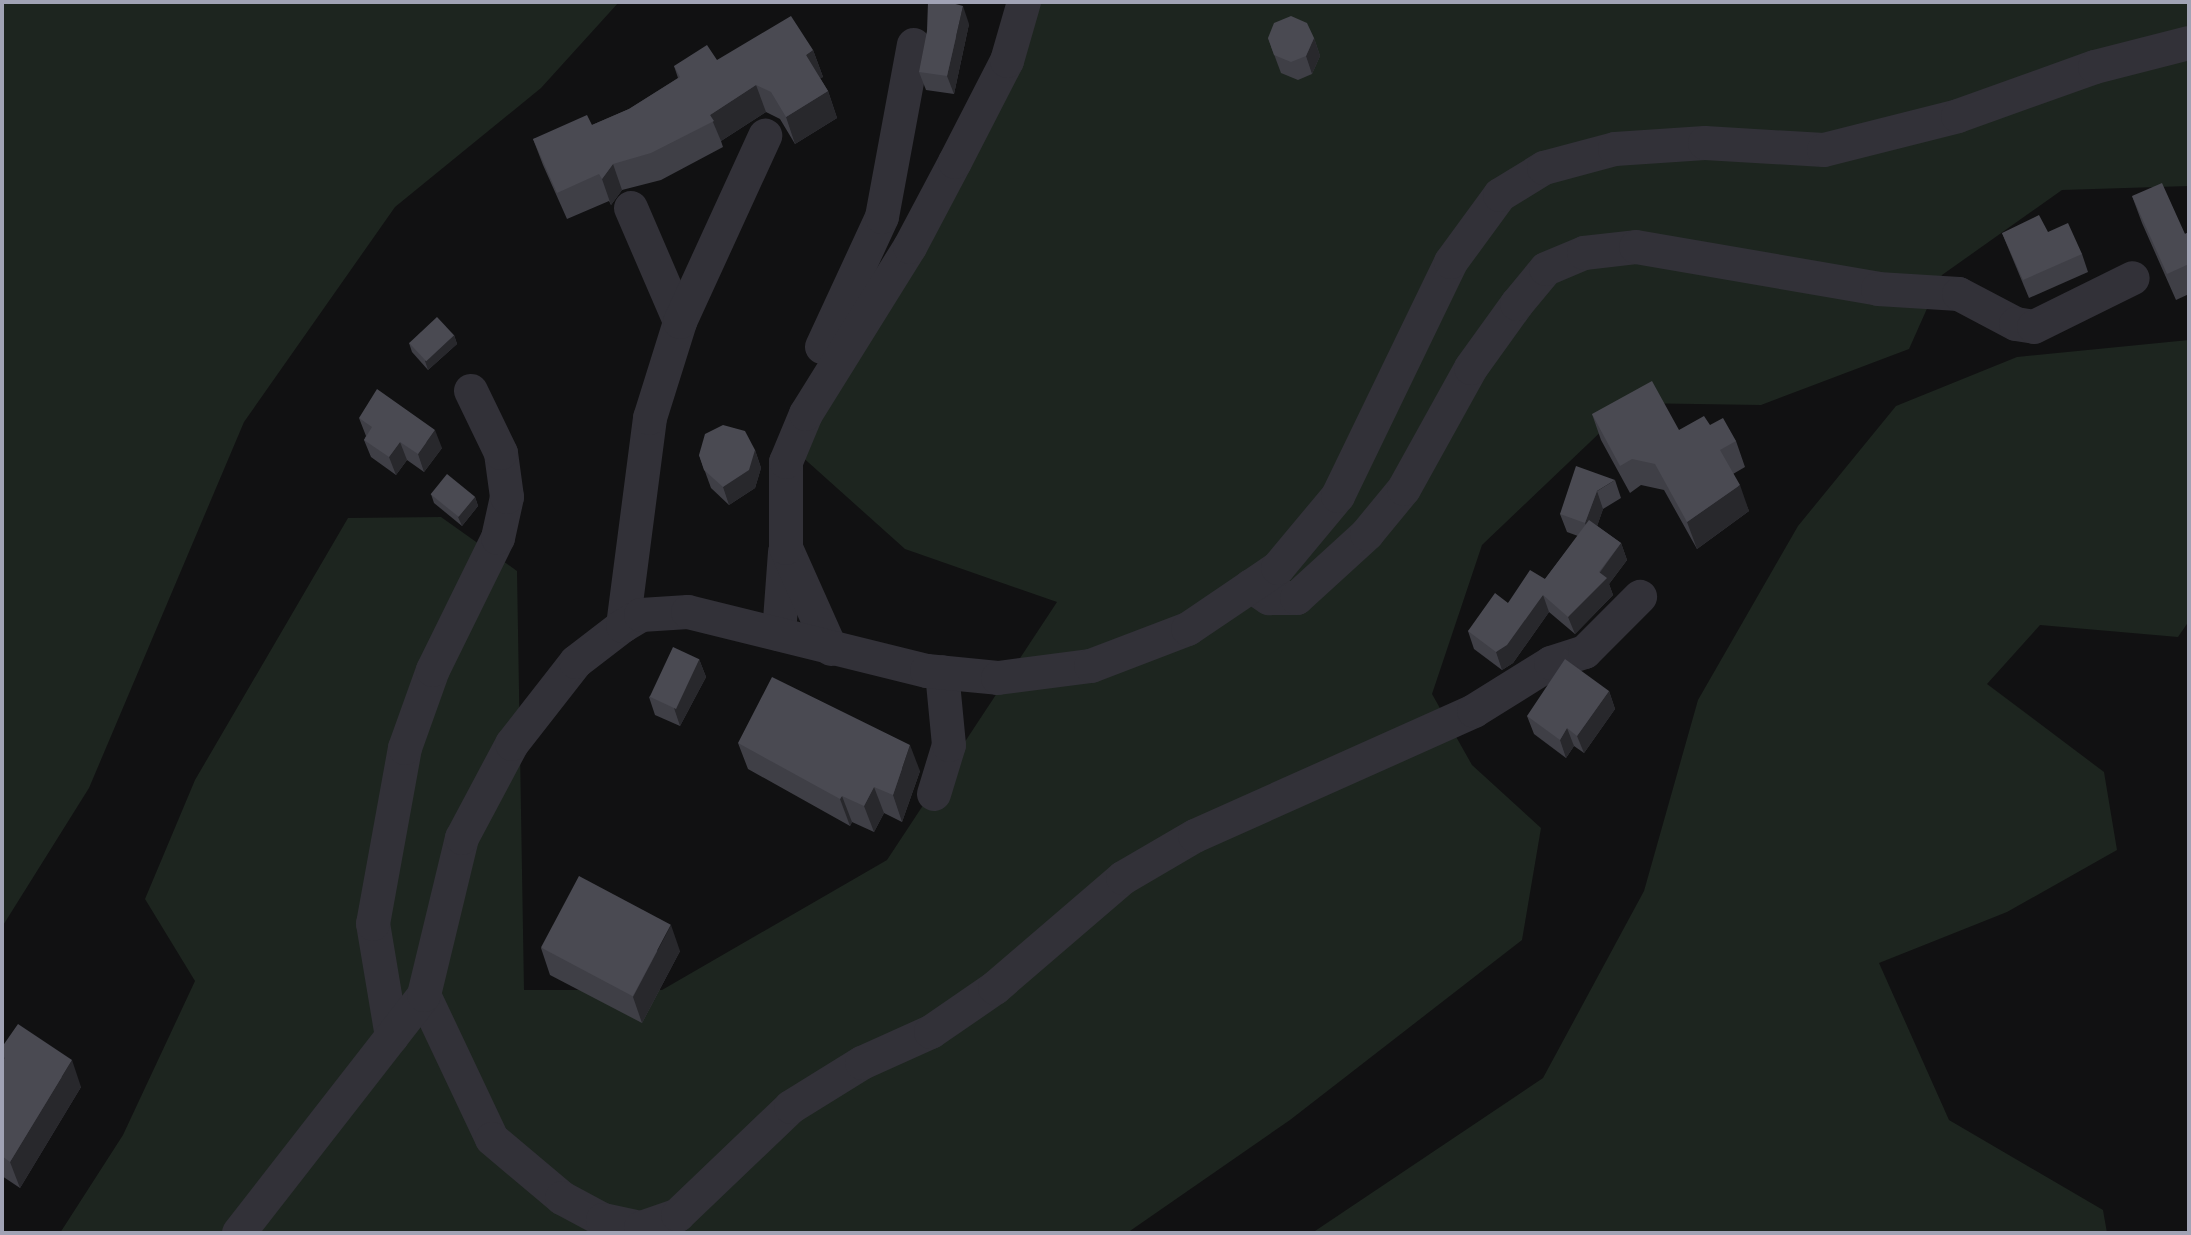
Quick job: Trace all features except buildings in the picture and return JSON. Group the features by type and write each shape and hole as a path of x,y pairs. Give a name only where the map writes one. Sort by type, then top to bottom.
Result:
{"street":[{"path":"786,462 806,414 910,247 1007,61 1024,2"},
{"path":"239,1233 424,995 462,838 512,744 576,662 641,615 688,612 831,649 942,672 998,678 1091,666 1188,629 1278,568 1338,496 1451,262 1500,195 1544,168 1615,149 1705,143 1824,150 1958,116 2095,67 2189,43"},
{"path":"779,634 786,548 786,462 815,363 882,217 914,45"},
{"path":"623,626 650,418 680,322 765,136"},
{"path":"631,208 680,322"},
{"path":"1251,586 1269,598 1297,598 1367,534 1404,489 1471,368 1517,304 1546,269 1584,253 1636,247 1878,289 1959,294 2016,324 2034,327 2133,278"},
{"path":"392,1037 373,924 405,748 433,670 498,538 507,497 501,453 471,391"},
{"path":"786,548 831,649"},
{"path":"424,995 492,1139 562,1198 603,1220 641,1228 678,1215 791,1107 862,1063 931,1032 995,988 1123,878 1195,836 1474,711 1551,663 1585,652 1640,597"},
{"path":"934,794 949,745 942,672"}],"shaded area":[{"path":"2,2 619,2 541,88 395,207 244,422 89,788 2,927"},
{"path":"1037,2 2189,2 2189,186 2062,190 1942,275 1909,349 1761,405 1631,403 1482,545 1432,694 1472,765 1541,828 1522,940 1290,1120 1127,1233 60,1233 123,1135 195,981 145,899 195,780 348,518 441,517 517,571 524,990 662,990 887,860 1057,602 905,549 799,454"},
{"path":"2189,340 2189,621 2178,637 2040,625 1987,684 2104,772 2117,850 2007,912 1879,963 1949,1120 2103,1210 2107,1233 1312,1233 1543,1078 1644,891 1698,700 1798,526 1896,406 2017,357"}]}
